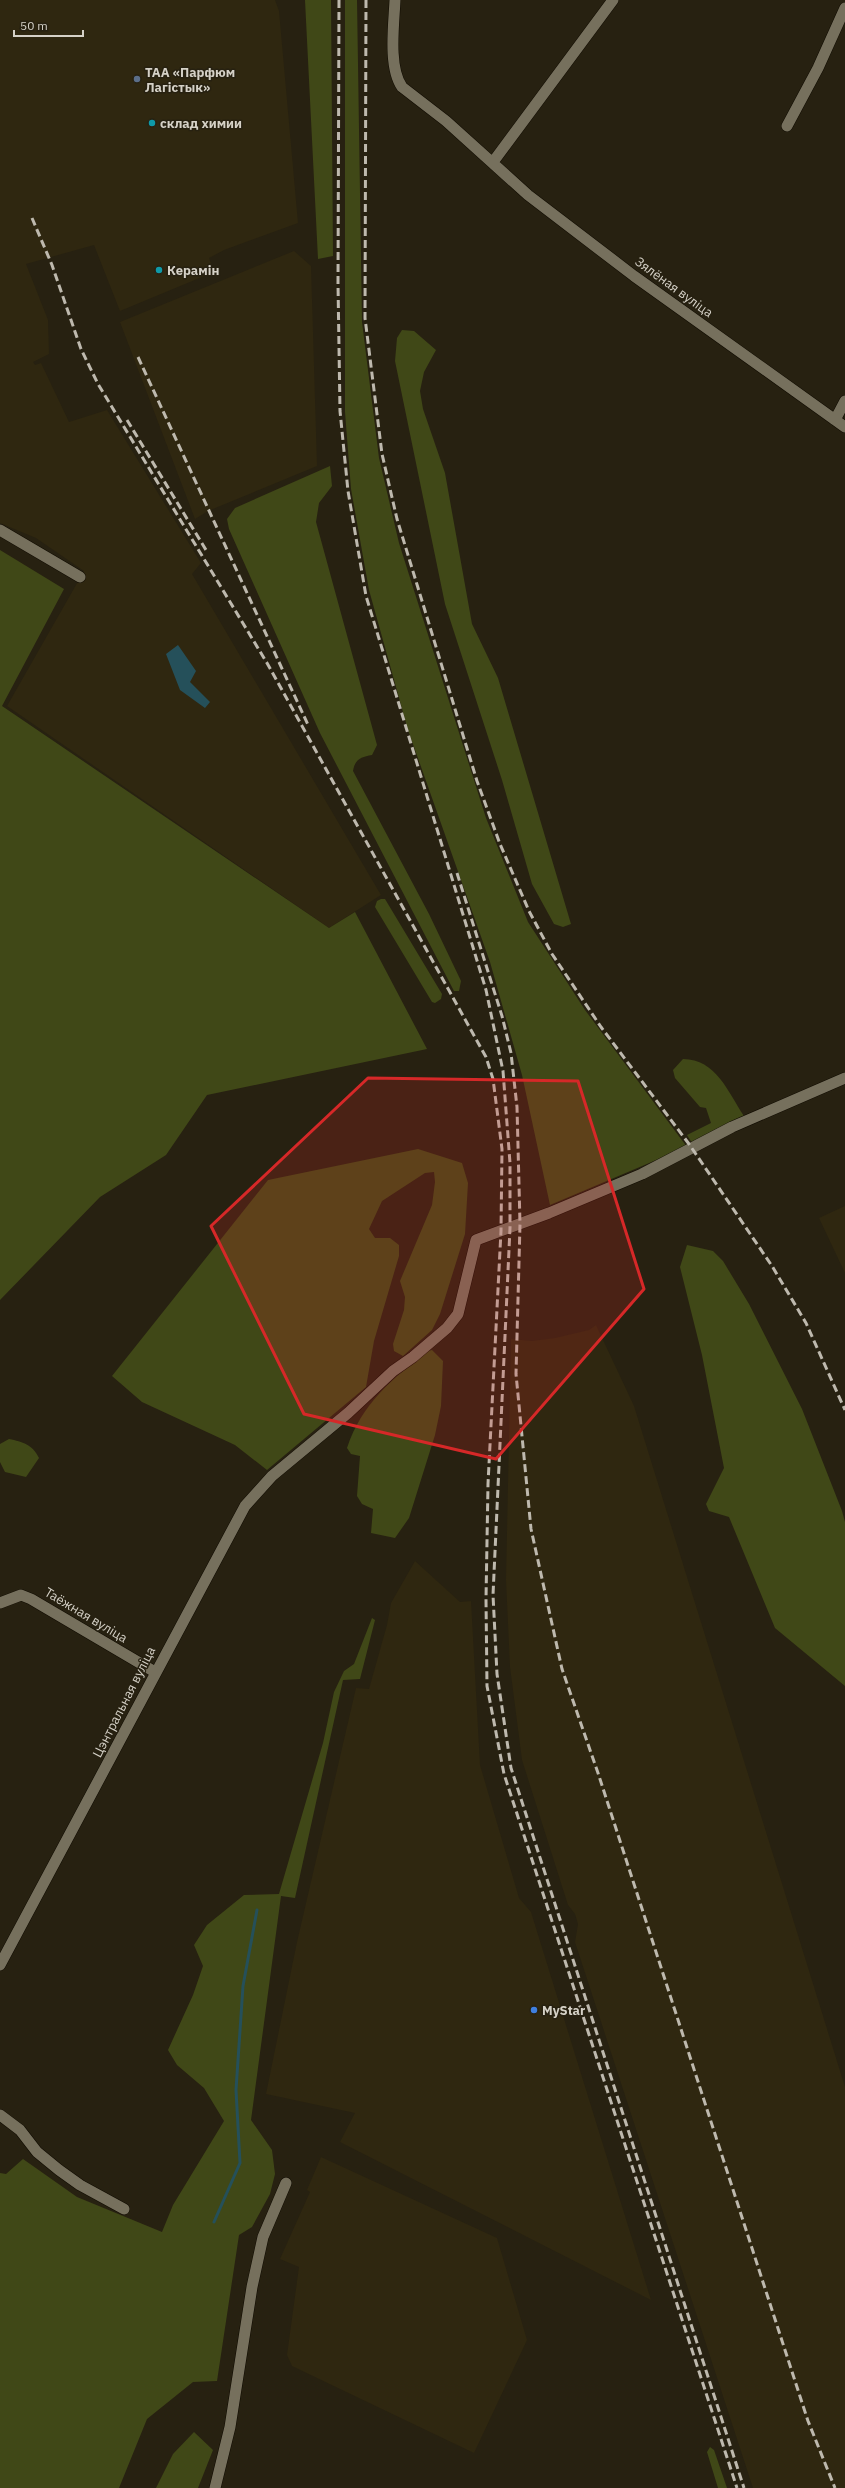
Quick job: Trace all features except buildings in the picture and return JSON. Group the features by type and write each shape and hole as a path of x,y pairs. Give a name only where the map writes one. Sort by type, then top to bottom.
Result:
{"street":[{"name":"Зялёная вуліца","path":"395,0 394,65 398,80 402,87 493,162 528,195 634,276 845,427"},
{"path":"493,162 613,0"},
{"path":"787,126 818,68 845,8"},
{"path":"835,420 845,401"},
{"path":"0,530 80,578"},
{"name":"Цэнтральная вуліца","path":"0,1965 110,1762 155,1672 245,1506 272,1476 348,1413 393,1371 413,1357 453,1322 458,1314 476,1240 555,1211 642,1174 732,1127 845,1078"},
{"name":"Таёжная вуліца","path":"0,1603 21,1595 31,1599 155,1672"},
{"path":"0,2115 20,2130 36,2152 59,2170 80,2185 124,2209"},
{"path":"215,2488 230,2427 252,2287 262,2244 269,2220 286,2183"}],"highlighted area":[{"path":"368,1078 578,1081 644,1289 496,1459 304,1414 211,1226"}],"shaded area":[{"path":"0,0 275,0 279,11 298,223 224,250 209,258 214,272 120,311 94,245 26,264 48,320 49,354 33,362 35,365 41,363 69,422 107,410 201,563 192,574 381,895 329,928 7,706 84,571 36,538 0,523"},
{"path":"294,251 311,266 317,466 208,511 195,519 120,322"},
{"path":"845,1206 845,1273 819,1218"},
{"path":"596,1325 634,1406 845,2087 845,2488 753,2488 575,1942 578,1924 575,1914 568,1905 522,1760 510,1667 506,1580 511,1339 532,1341 555,1338 589,1330"},
{"path":"415,1561 460,1602 471,1601 480,1765 519,1898 531,1912 651,2300 340,2142 355,2113 266,2094 297,1942 356,1688 369,1689 387,1625 391,1603"},
{"path":"321,2157 497,2238 527,2340 474,2453 292,2366 287,2355 299,2267 280,2259 310,2192 307,2190"}],"green space":[{"path":"305,0 331,0 333,256 318,259"},
{"path":"345,0 357,0 362,322 379,458 399,543 486,818 528,922 585,1010 687,1147 550,1205 522,1075 490,962 408,730 369,590 351,489 345,412"},
{"path":"402,330 414,331 436,350 424,372 420,391 423,409 445,473 472,624 498,678 571,924 563,927 554,924 532,884 502,780 445,604 395,361 397,338"},
{"path":"330,466 332,486 319,503 316,522 377,745 372,755 357,761 353,771 429,914 461,981 459,991 454,991 320,733 229,529 227,519 235,508"},
{"path":"0,550 64,589 2,706 329,928 355,912 427,1049 207,1095 166,1155 100,1197 0,1300"},
{"path":"385,899 442,994 441,999 435,1003 432,1002 375,907 377,901"},
{"path":"683,1059 694,1060 713,1071 720,1078 744,1116 692,1143 687,1135 711,1123 706,1108 700,1107 675,1078 673,1070"},
{"path":"418,1149 462,1163 468,1183 465,1234 440,1314 432,1330 403,1356 394,1351 393,1344 404,1310 405,1297 400,1281 432,1205 435,1182 434,1172 425,1173 382,1201 369,1229 375,1238 390,1238 399,1245 399,1256 374,1341 366,1387 267,1470 235,1445 142,1402 112,1376 268,1180"},
{"path":"687,1245 713,1251 723,1261 749,1304 802,1409 842,1511 845,1522 845,1686 775,1628 729,1517 709,1511 706,1504 724,1468 702,1355 680,1267"},
{"path":"432,1350 443,1361 441,1406 435,1435 409,1518 395,1538 371,1533 373,1509 362,1504 357,1496 360,1456 351,1454 347,1448 353,1432 361,1418 380,1393 402,1372 428,1351"},
{"path":"9,1439 27,1444 39,1458 26,1477 5,1472 0,1462 0,1444"},
{"path":"372,1618 375,1620 360,1679 343,1680 295,1898 281,1896 251,2120 272,2150 275,2174 270,2194 252,2227 239,2235 217,2381 193,2382 147,2419 119,2488 0,2488 0,2173 6,2174 23,2159 77,2197 162,2232 173,2205 224,2121 204,2088 177,2065 168,2050 193,1995 203,1966 194,1945 207,1925 244,1895 279,1894 323,1743 334,1692 344,1671 354,1664"},
{"path":"194,2432 213,2450 198,2488 156,2488 173,2454"},
{"path":"710,2447 714,2450 727,2488 718,2488 707,2452"}],"water":[{"path":"178,645 196,671 190,682 210,702 205,708 180,690 166,654"}],"waterway":[{"path":"214,2222 240,2163 236,2090 243,1986 257,1910"}],"railway":[{"path":"339,0 338,284 340,411 348,491 366,596 486,990 503,1071 510,1163 510,1228 493,1595 497,1674 511,1768 744,2488"},
{"path":"366,0 365,318 382,454 397,519 477,781 500,844 529,911 552,954 601,1027 689,1144 772,1266 806,1323 845,1410"},
{"path":"32,218 52,265 81,349 98,384 267,663 486,1057 493,1079 502,1149 501,1231 488,1484 486,1599 487,1686 504,1774 737,2488"},
{"path":"138,357 309,727"},
{"path":"127,420 206,550"},
{"path":"457,873 502,1016 511,1053 517,1107 520,1224 516,1374 531,1529 562,1669 598,1773 808,2421 835,2488"}],"place":[{"name":"ТАА «Парфюм Лагістык»","path":"137,79"},
{"name":"склад химии","path":"152,123"},
{"name":"Керамін","path":"159,270"},
{"name":"MyStar","path":"534,2010"}]}
